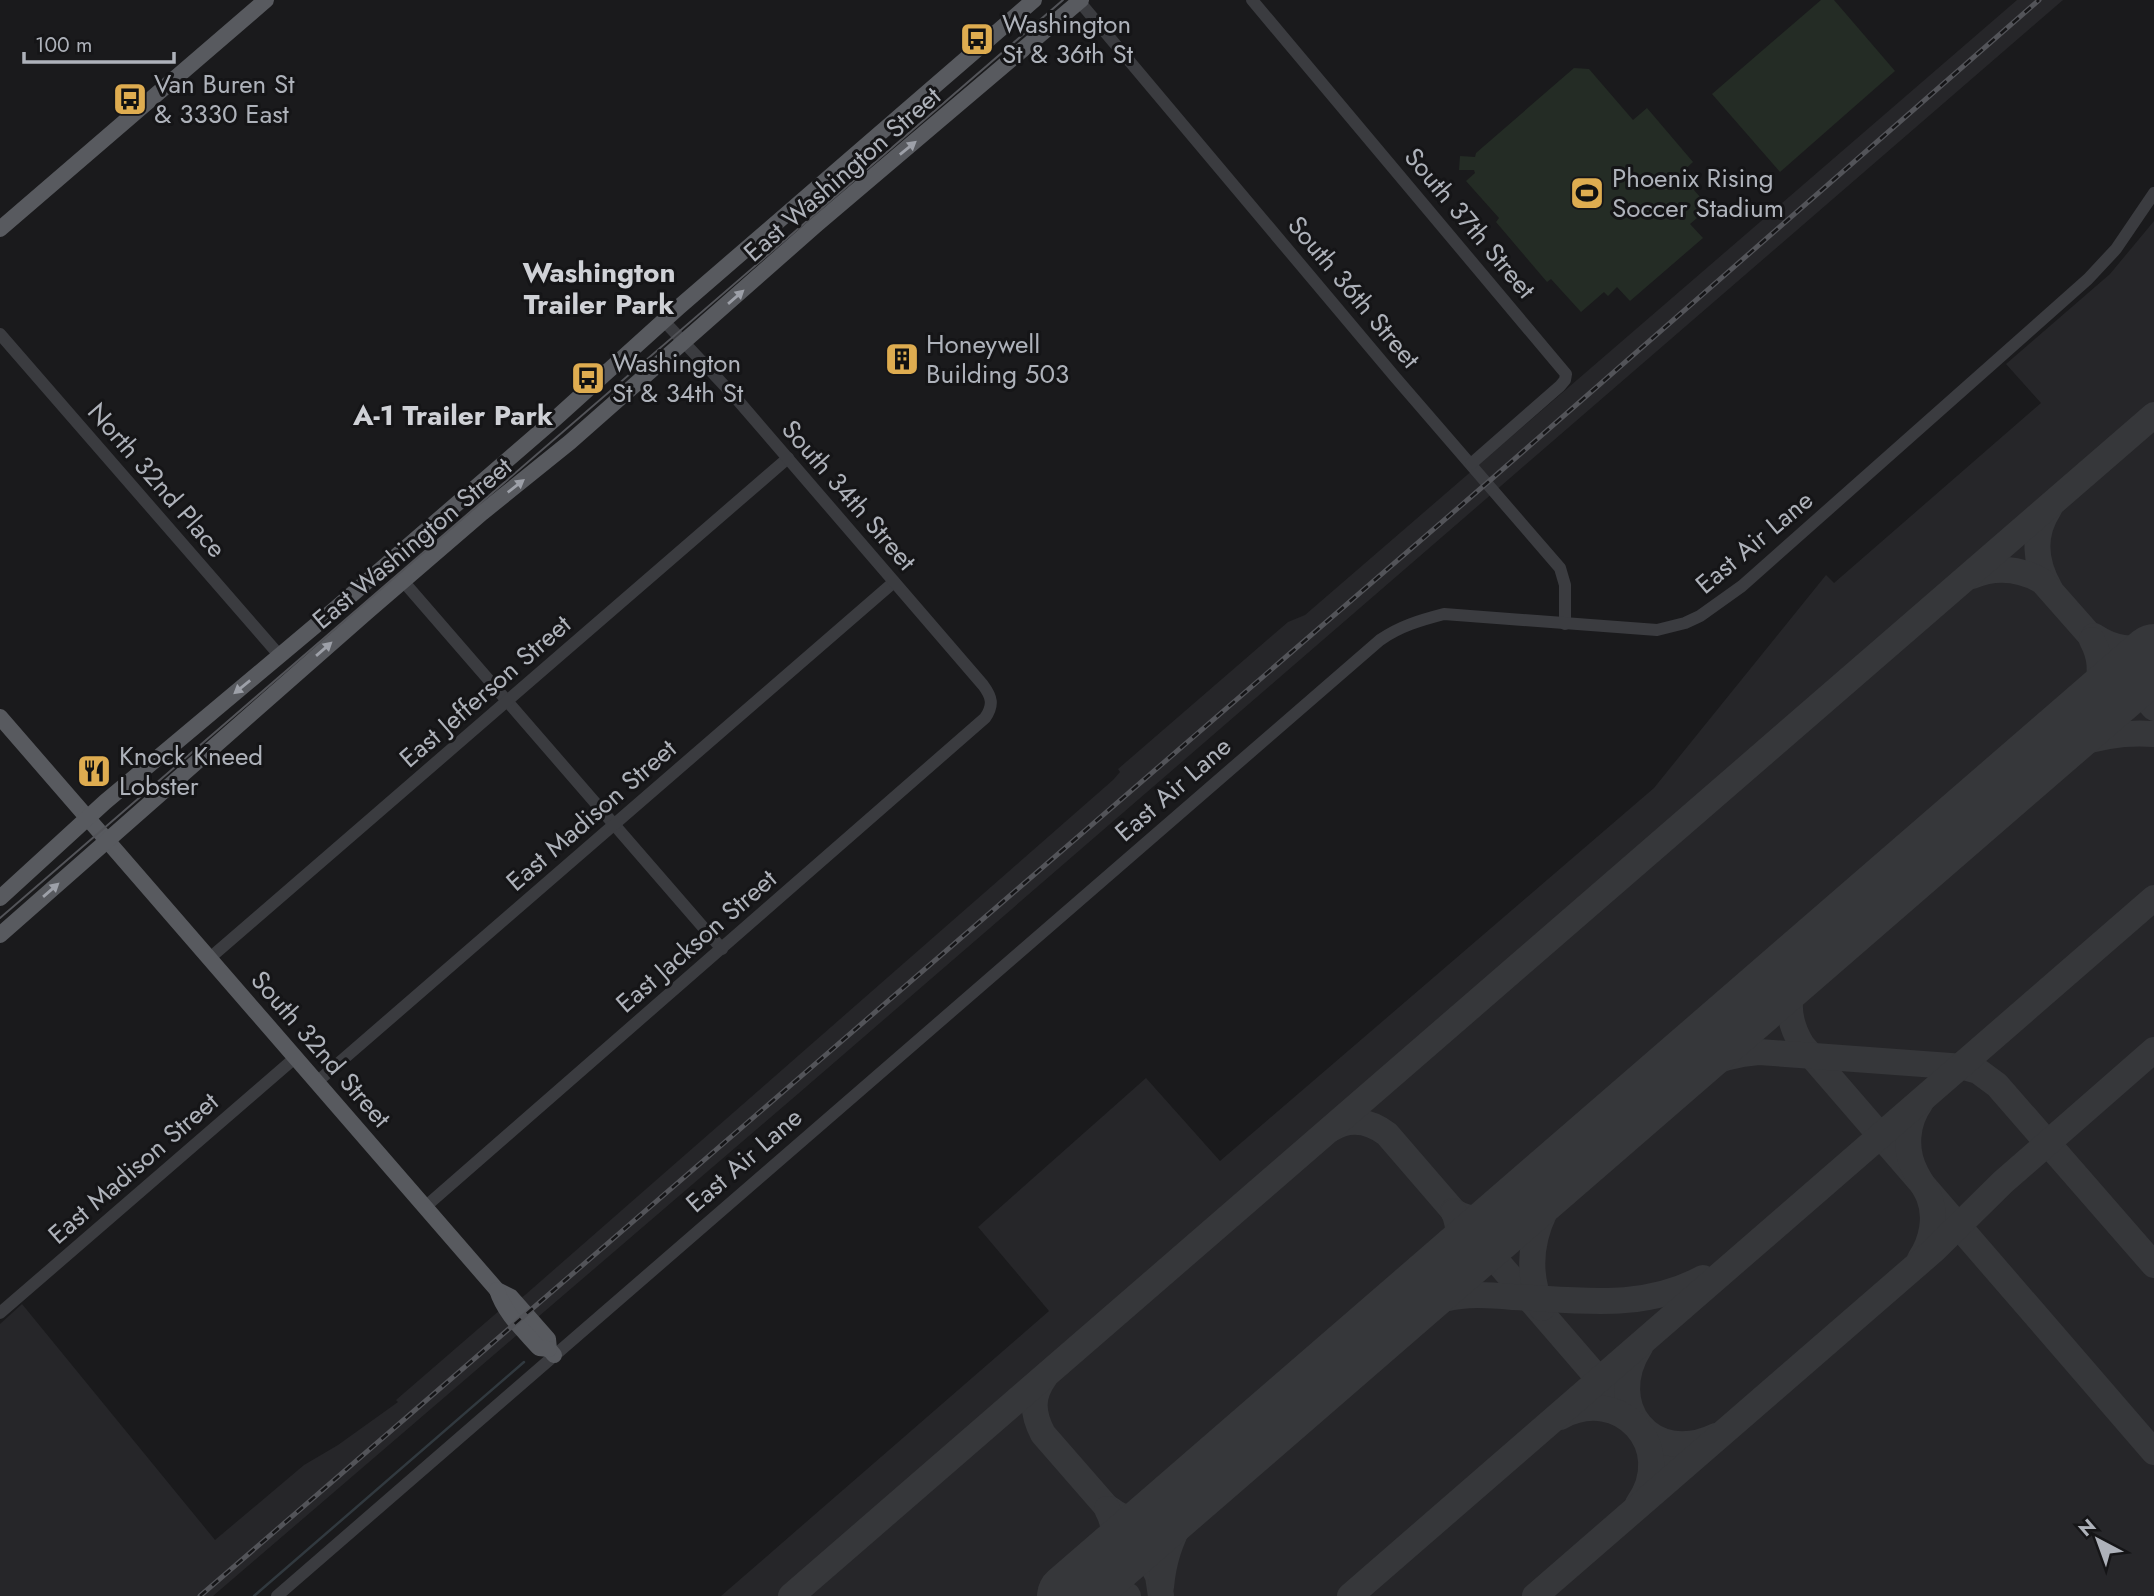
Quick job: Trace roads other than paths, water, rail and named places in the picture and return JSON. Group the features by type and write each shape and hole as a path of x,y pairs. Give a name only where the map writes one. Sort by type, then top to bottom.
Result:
{"main road":[{"path":"0,229 266,0"},
{"name":"East Washington Street","path":"0,898 190,729 280,656 556,418 1034,0"},
{"name":"East Washington Street","path":"0,935 402,581 570,442 816,225 1080,0"},
{"name":"South 32nd Street","path":"0,717 211,957 497,1290 502,1306 539,1348 552,1352"}],"street":[{"name":"South 36th Street","path":"1080,0 1560,568 1565,584 1565,624"},
{"name":"South 37th Street","path":"1252,0 1566,374 1560,386 1471,464"},
{"name":"East Air Lane","path":"277,1596 552,1352 1380,640 1394,630 1444,614 1657,630 1685,623 1714,607 1742,586 2088,279 2116,249 2154,193"},
{"name":"South 34th Street","path":"664,321 788,458 983,685 990,694 992,705"},
{"name":"North 32nd Place","path":"0,334 280,656"},
{"name":"East Jefferson Street","path":"211,957 788,458"},
{"path":"402,581 722,948"},
{"name":"East Madison Street","path":"318,1082 894,582"},
{"name":"East Jackson Street","path":"425,1207 985,718 992,705"},
{"name":"East Madison Street","path":"0,1313 296,1057"}],"waterway":[{"path":"254,1596 524,1362"}],"tram line":[{"path":"0,918 1063,0"}],"railway":[{"path":"200,1596 1487,483 2039,0"}],"place":[{"name":"Washington St & 36th St","path":"977,39"},
{"name":"Van Buren St & 3330 East","path":"130,99"},
{"name":"Phoenix Rising Soccer Stadium","path":"1587,193"},
{"name":"Honeywell Building 503","path":"902,359"},
{"name":"Washington St & 34th St","path":"588,378"},
{"name":"Knock Kneed Lobster","path":"94,771"}],"district":[{"name":"Washington Trailer Park","path":"599,288"},
{"name":"A-1 Trailer Park","path":"453,415"}]}
